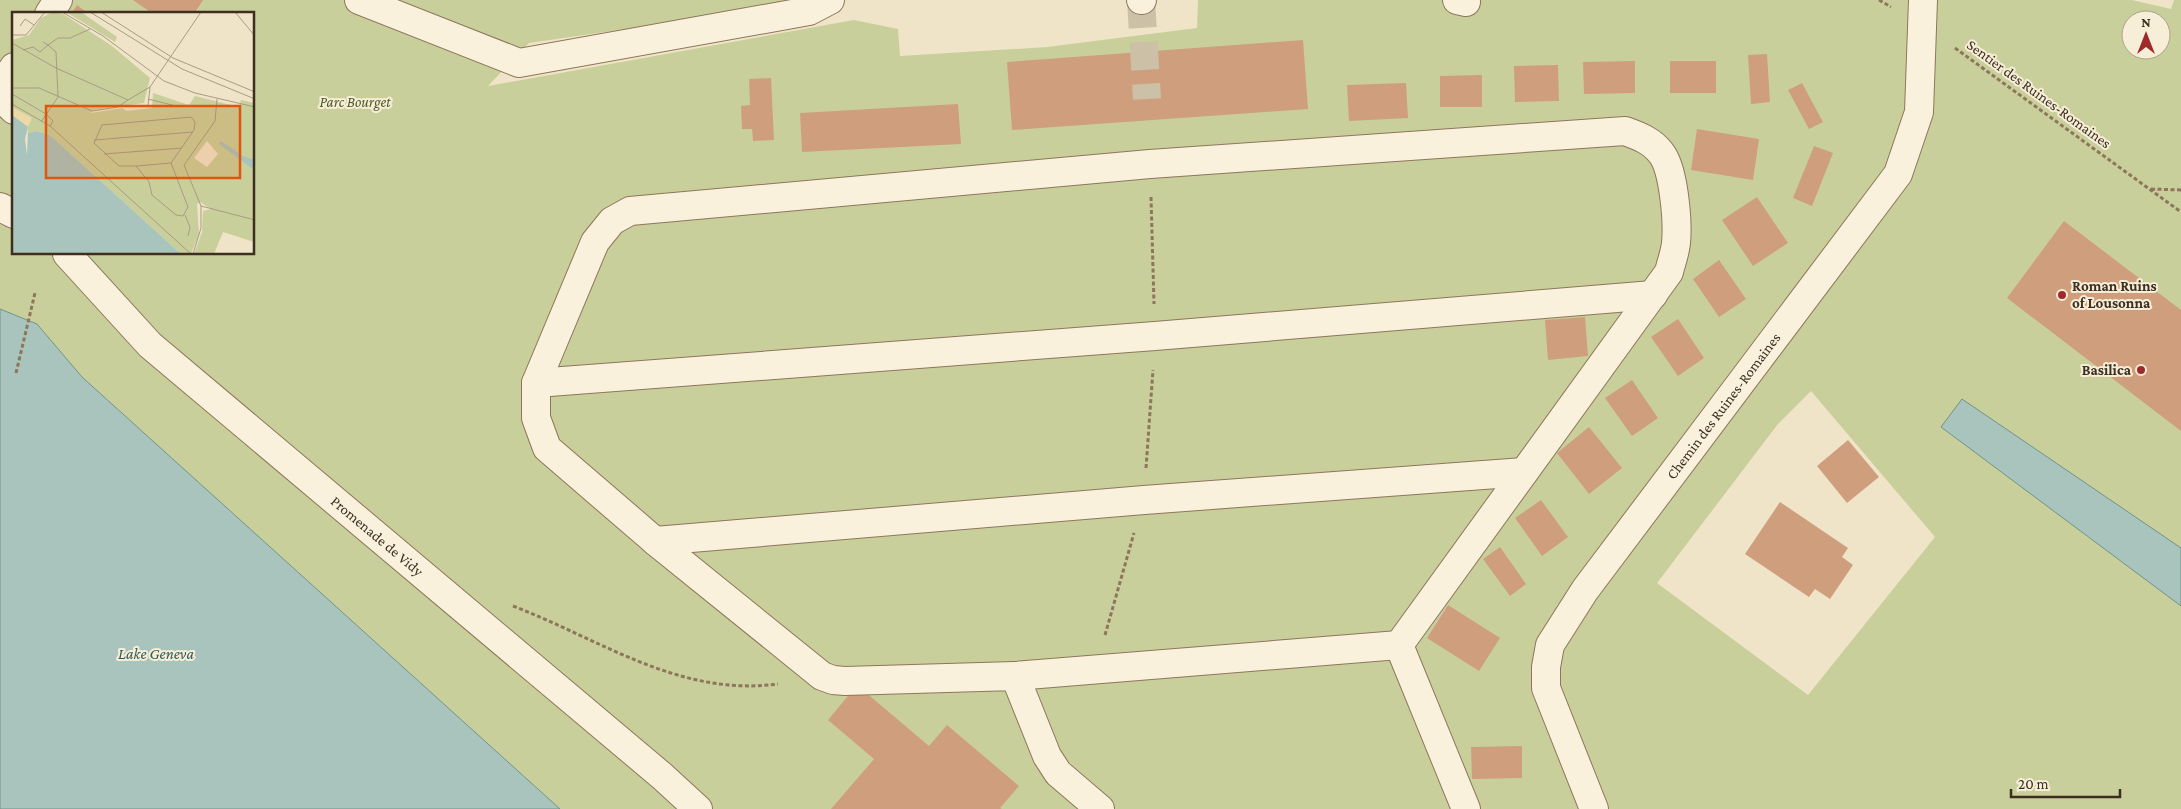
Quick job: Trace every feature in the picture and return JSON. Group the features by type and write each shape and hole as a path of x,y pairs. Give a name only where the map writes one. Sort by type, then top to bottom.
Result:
{"street":[{"path":"50,12 58,0"},
{"path":"359,0 519,63 809,11 830,0"},
{"name":"Chemin des Ruines-Romaines","path":"1594,809 1546,688 1546,667 1550,645 1585,590 1898,174 1919,112 1922,13"},
{"path":"0,87 12,70"},
{"path":"0,97 12,108"},
{"path":"1625,131 1646,139 1662,154 1671,176 1676,210 1676,243 1668,272 1653,295 1399,645 1015,676 833,680 813,670 655,541 547,448 536,418 536,383 595,242 612,221 630,211 1150,164 1625,131"},
{"path":"0,207 12,213"},
{"name":"Promenade de Vidy","path":"68,255 150,345 662,776 698,809"},
{"path":"536,383 1155,336 1653,295"},
{"path":"655,541 1144,500 1524,472"},
{"path":"1399,645 1466,809"},
{"path":"1015,676 1047,756 1058,773 1100,809"}],"path":[{"name":"Sentier des Ruines-Romaines","path":"1879,0 1922,13 1988,70 2181,212"},
{"path":"1096,670 1144,500 1155,336 1150,164"},
{"path":"2151,189 2181,190"},
{"path":"16,373 35,292"},
{"path":"468,613 489,606 512,605 650,667 724,686 754,687 787,683 813,670"}],"green space":[{"name":"Parc Bourget","path":"0,0 827,0 529,43 488,86 854,20 898,29 900,56 1047,47 1197,28 1198,0 2132,0 2171,9 2174,0 2181,0 2181,809 560,809 82,377 37,324 0,309","holes":["1811,391 1935,537 1808,695 1657,583 1778,424"]}],"water":[{"name":"Lake Geneva","path":"0,309 37,324 82,377 560,809 0,809"},
{"path":"1962,399 2181,548 2181,606 1941,427"}],"building":[{"path":"133,0 203,0 195,12 150,12"},
{"path":"77,5 86,12 72,12"},
{"path":"1303,40 1308,109 1012,130 1007,62"},
{"path":"1767,54 1770,102 1751,104 1748,55"},
{"path":"1635,61 1635,93 1584,94 1583,62"},
{"path":"1670,61 1716,61 1716,93 1670,93"},
{"path":"1558,65 1559,101 1515,102 1514,66"},
{"path":"1482,75 1482,107 1440,107 1440,76"},
{"path":"771,78 774,140 753,141 752,129 742,129 741,106 750,105 749,79"},
{"path":"1406,83 1408,118 1349,121 1347,85"},
{"path":"1802,83 1823,122 1809,129 1788,90"},
{"path":"958,104 961,144 802,152 800,113"},
{"path":"1697,129 1759,139 1753,180 1691,170"},
{"path":"1814,146 1833,153 1812,206 1793,198"},
{"path":"1757,197 1788,243 1753,266 1722,220"},
{"name":"Basilica","path":"2064,221 2181,310 2181,431 2007,298"},
{"path":"1719,260 1746,299 1719,317 1693,279"},
{"path":"1585,317 1588,356 1548,360 1545,320"},
{"path":"1678,319 1704,358 1678,376 1651,337"},
{"path":"1632,380 1658,418 1632,436 1605,398"},
{"path":"1589,427 1622,468 1589,494 1557,453"},
{"path":"1848,440 1879,477 1847,503 1817,466"},
{"path":"1541,500 1568,537 1542,556 1515,518"},
{"path":"1780,502 1848,548 1842,557 1853,565 1830,599 1815,589 1809,597 1745,554"},
{"path":"1500,547 1526,584 1510,596 1483,559"},
{"path":"1448,605 1500,638 1479,671 1427,638"},
{"path":"857,685 929,746 947,725 1019,786 1000,808 1002,809 831,809 874,759 828,720"},
{"path":"1522,746 1522,778 1472,779 1471,747"}],"tunnel":[{"path":"1141,0 1147,99"}],"place":[{"name":"Roman Ruins of Lousonna","path":"2062,295"},
{"name":"Basilica","path":"2141,370"}]}
